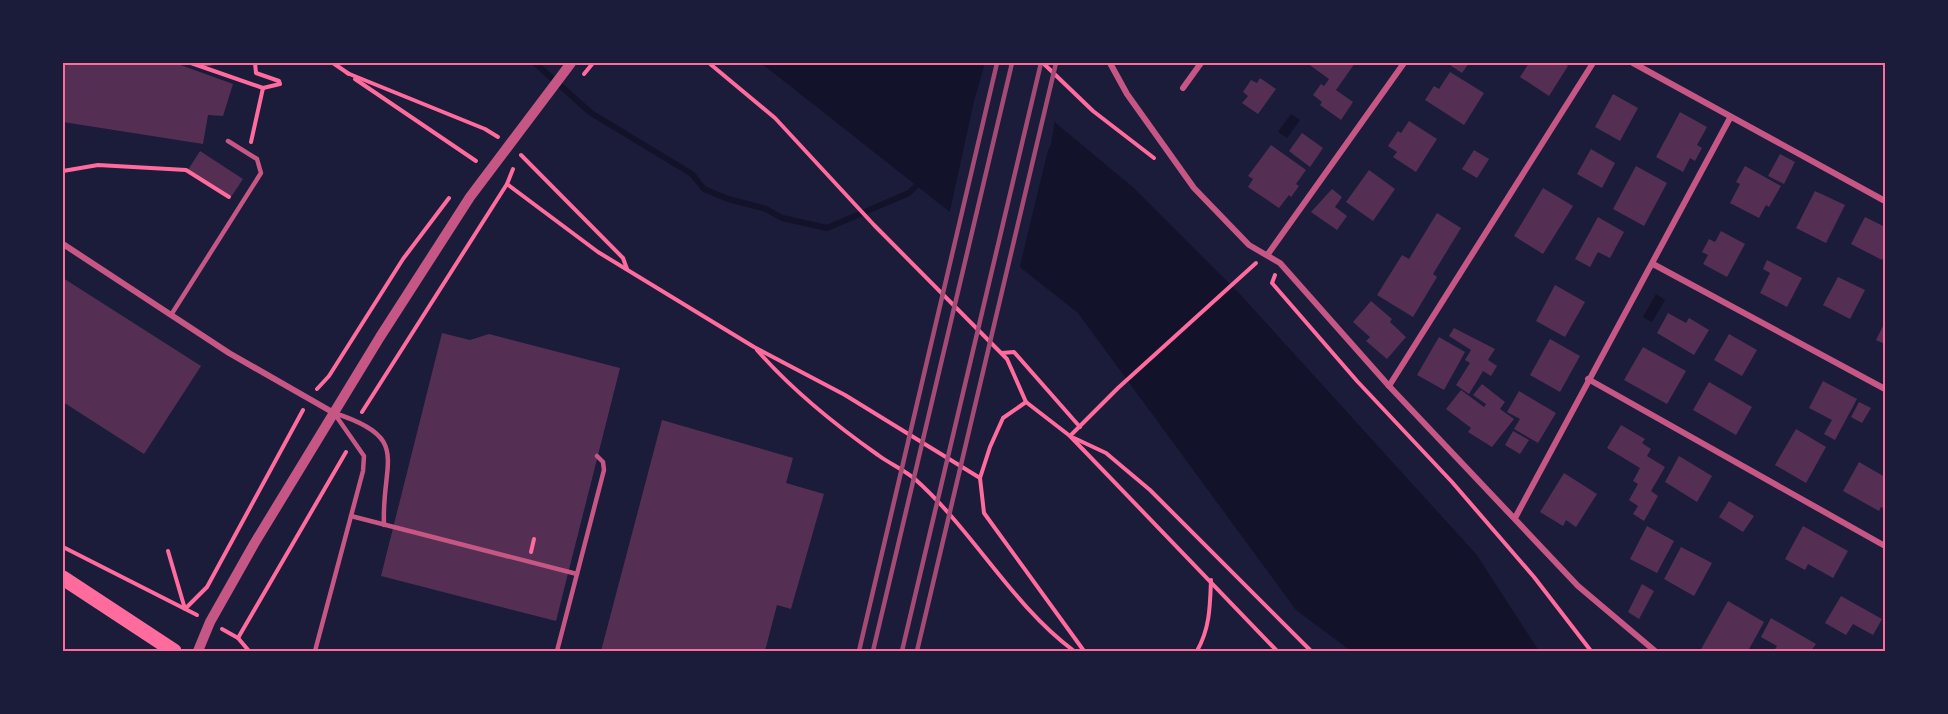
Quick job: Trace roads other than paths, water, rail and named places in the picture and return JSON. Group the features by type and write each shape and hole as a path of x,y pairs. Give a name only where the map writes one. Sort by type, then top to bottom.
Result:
{"main road":[{"path":"63,578 174,651"}],"street":[{"path":"198,651 210,622 403,300 503,151 571,63"},
{"path":"1110,63 1127,94 1194,188 1249,245 1280,263 1389,386 1578,585 1655,651"},
{"path":"1183,88 1201,63"},
{"path":"1268,254 1404,63"},
{"path":"1389,386 1593,63"},
{"path":"1633,63 1885,201"},
{"path":"1515,518 1730,118"},
{"path":"63,244 229,353 334,413"},
{"path":"1653,264 1885,389"},
{"path":"1588,379 1885,546"}],"lane":[{"path":"171,315 257,182 261,165 249,152 228,141"},
{"path":"334,413 357,420 377,432 384,443 389,469 382,503 384,525"},
{"path":"316,649 351,516 364,456 354,438 334,413"},
{"path":"557,651 604,470 603,462 597,456"},
{"path":"351,516 577,574"}],"waterway":[{"path":"535,63 591,113 692,174 704,189 728,199 766,209 782,218 827,228 909,193 916,186"}],"railway":[{"path":"859,651 997,63"},
{"path":"873,651 1012,63"},
{"path":"902,651 1041,63"},
{"path":"917,651 1056,63"}]}
